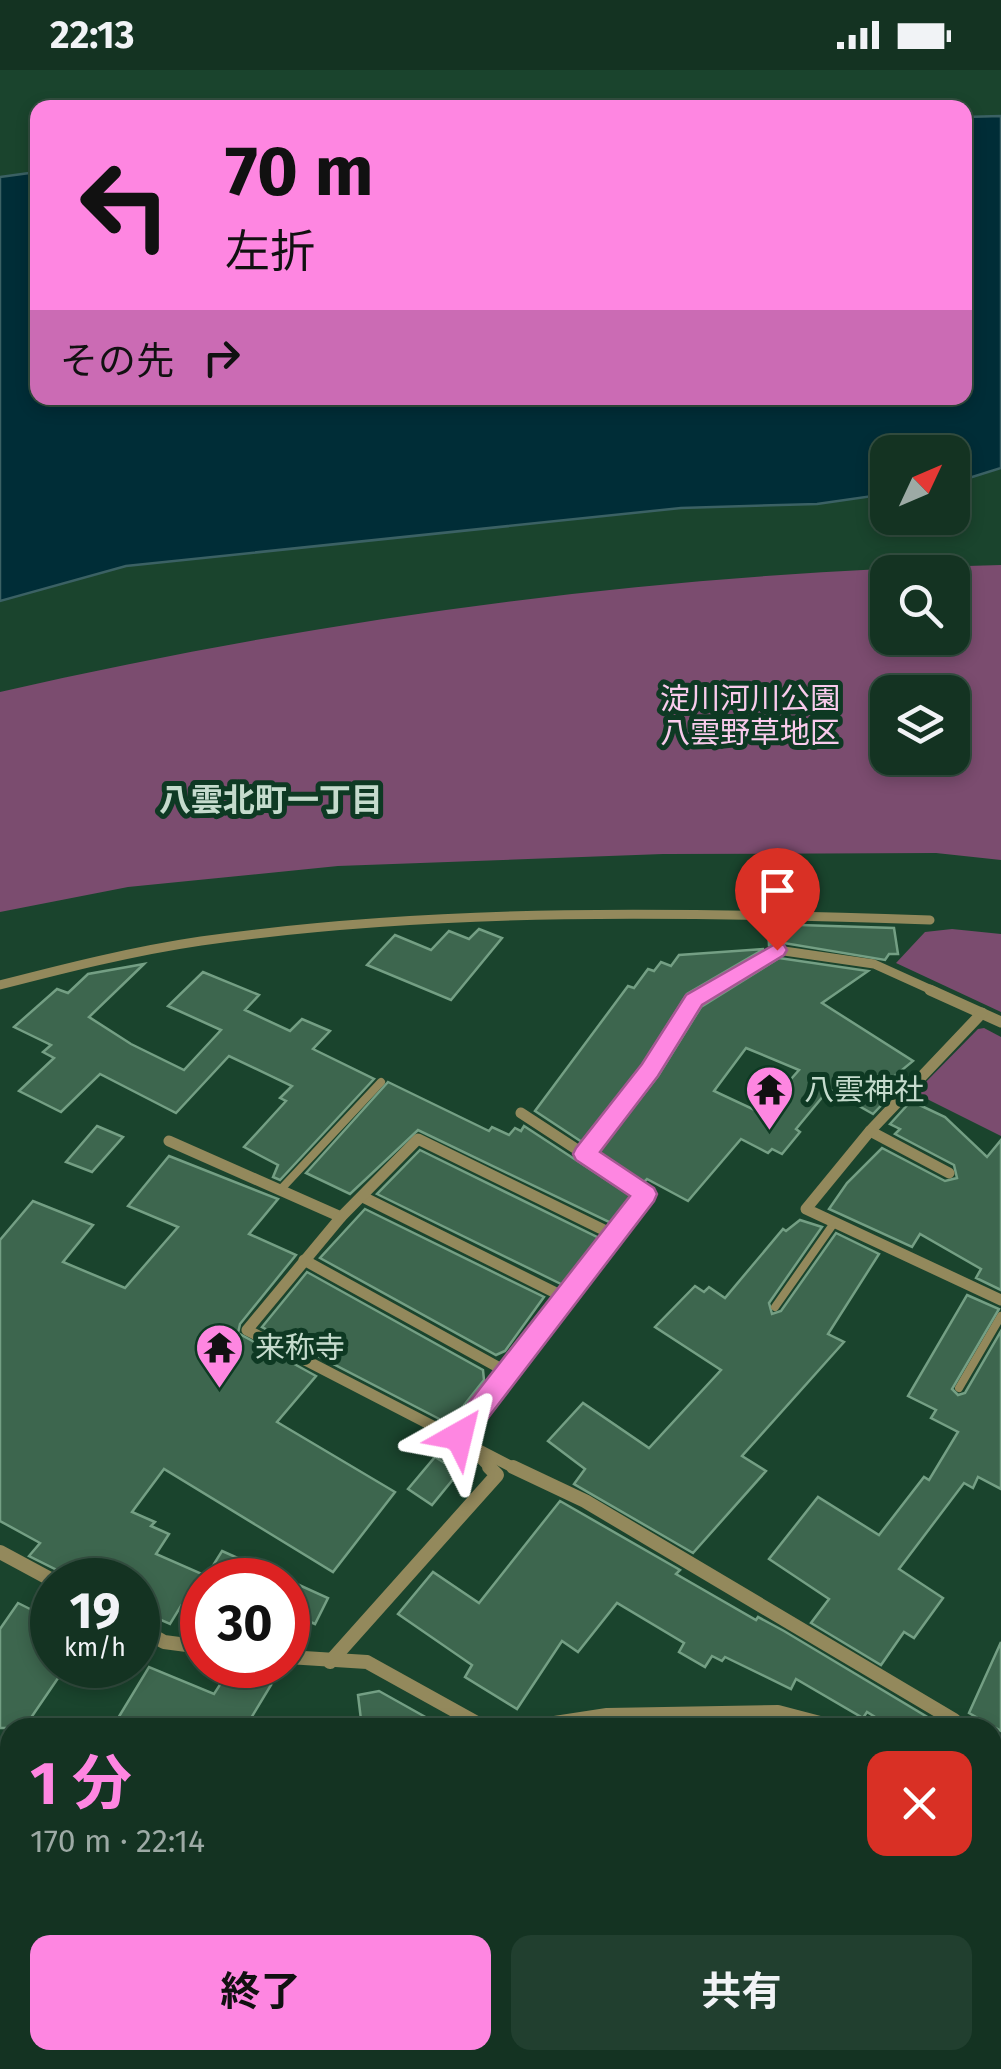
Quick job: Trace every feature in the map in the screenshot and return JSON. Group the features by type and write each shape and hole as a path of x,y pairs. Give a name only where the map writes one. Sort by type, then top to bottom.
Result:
{"street":[{"path":"0,986 102,959 199,941 330,926 590,913 930,920"},
{"path":"585,1154 650,1070 694,1000 777,950 874,964 1001,1022"},
{"path":"982,1013 870,1130 806,1210 1001,1300"},
{"path":"330,1662 496,1475 459,1436 645,1194 521,1113"},
{"path":"870,1130 949,1173"},
{"path":"612,1234 418,1138 342,1217 247,1330 468,1446 584,1501 951,1718"},
{"path":"170,1141 342,1217"},
{"path":"363,1196 564,1297"},
{"path":"304,1260 507,1372"},
{"path":"0,1552 30,1568"},
{"path":"310,1660 367,1662 468,1718"},
{"path":"587,1718 778,1712 801,1718"}],"lane":[{"path":"282,1188 381,1082"},
{"path":"775,1307 834,1223"},
{"path":"959,1388 1001,1316"}],"green space":[{"name":"淀川河川公園 八雲野草地区","path":"1001,565 1001,860 936,853 663,854 338,866 128,887 0,912 0,692 123,665 372,621 623,588 870,569 870,655 970,655 970,566"},
{"path":"952,929 1001,934 1001,1012 896,963 925,932"},
{"path":"978,1029 1001,1037 1001,1136 915,1093"}],"water":[{"path":"1001,116 1001,468 970,478 970,435 870,435 870,496 817,504 681,508 126,566 0,601 0,177 30,173 30,405 972,405 972,117"}],"building":[{"path":"768,924 894,928 898,954 889,954 885,960 778,942 769,945"},
{"path":"479,929 502,938 451,1000 367,965 395,935 431,950 449,931 469,939"},
{"path":"764,949 687,994 642,1065 582,1142 535,1111 628,986 634,988 648,969 654,971 661,962 671,966 679,955"},
{"path":"779,958 868,971 822,1003 913,1061 880,1088 893,1093 873,1114 829,1089 796,1129 800,1132 782,1154 772,1149 768,1153 741,1139 688,1201 647,1179 644,1182 598,1152 658,1076 701,1007","holes":["746,1048 799,1070 761,1113 714,1091"]},
{"path":"144,964 89,1017 131,1044 184,1070 221,1030 168,1006 203,972 259,995 245,1010 290,1031 302,1019 330,1031 313,1049 374,1079 280,1180 273,1177 278,1165 244,1147 286,1101 280,1098 292,1086 229,1056 176,1113 100,1074 61,1112 19,1091 54,1058 43,1052 51,1045 14,1027 57,989 68,993 88,974"},
{"path":"388,1082 489,1131 492,1127 509,1135 524,1126 631,1196 611,1223 418,1130 350,1194 306,1173"},
{"path":"911,1101 945,1117 987,1157 1001,1140 1001,1290 976,1278 981,1269 920,1234 912,1247 829,1209 847,1183 882,1148 945,1181 957,1178 954,1165 895,1134 900,1129 890,1124"},
{"path":"97,1126 123,1137 92,1172 66,1162"},
{"path":"420,1150 599,1238 563,1285 377,1194"},
{"path":"169,1156 278,1199 249,1234 296,1255 240,1324 238,1333 316,1376 277,1422 395,1492 333,1572 164,1469 132,1512 155,1522 151,1526 169,1534 156,1554 180,1564 180,1608 170,1624 160,1620 160,1558 33,1558 29,1556 40,1543 0,1521 0,1240 33,1201 93,1225 63,1262 125,1288 178,1227 128,1206"},
{"path":"365,1209 544,1297 505,1351 496,1355 320,1258"},
{"path":"800,1220 822,1227 769,1303 772,1314 781,1311 836,1233 879,1254 828,1334 844,1342 742,1456 766,1471 693,1553 574,1484 585,1469 548,1441 583,1403 649,1448 721,1370 655,1327 695,1286 704,1292 709,1287 725,1298 783,1229 786,1231"},
{"path":"307,1272 483,1370 484,1380 449,1424 262,1327"},
{"path":"967,1295 999,1309 952,1389 958,1395 965,1393 1001,1331 1001,1489 978,1477 973,1488 964,1483 899,1569 943,1598 914,1638 904,1632 881,1665 811,1623 829,1599 769,1559 818,1497 879,1535 924,1477 929,1480 958,1432 931,1418 936,1410 908,1396"},
{"path":"435,1457 459,1472 432,1505 408,1489"},
{"path":"560,1501 680,1570 676,1574 756,1620 758,1617 784,1631 929,1718 877,1718 867,1712 863,1718 796,1679 791,1689 725,1657 722,1661 712,1656 705,1667 679,1652 684,1643 617,1603 578,1652 562,1641 517,1709 465,1677 472,1665 398,1614 433,1572 479,1603"},
{"path":"222,1551 238,1558 218,1558"},
{"path":"310,1590 328,1598 315,1624 310,1622"},
{"path":"18,1603 30,1609 30,1688 51,1688 31,1718 0,1718 0,1629"},
{"path":"1001,1642 1001,1718 978,1718 969,1713"},
{"path":"160,1672 180,1680 180,1688 200,1688 214,1694 218,1688 269,1688 251,1718 118,1718 136,1688 160,1688"},
{"path":"379,1691 427,1718 361,1718 358,1695"}],"place":[{"name":"八雲神社","path":"769,1132"},
{"name":"来称寺","path":"220,1390"}],"district":[{"name":"八雲北町一丁目","path":"271,800"}],"route":[{"path":"459,1436 645,1194 585,1154 650,1070 694,1000 777,950"}]}
